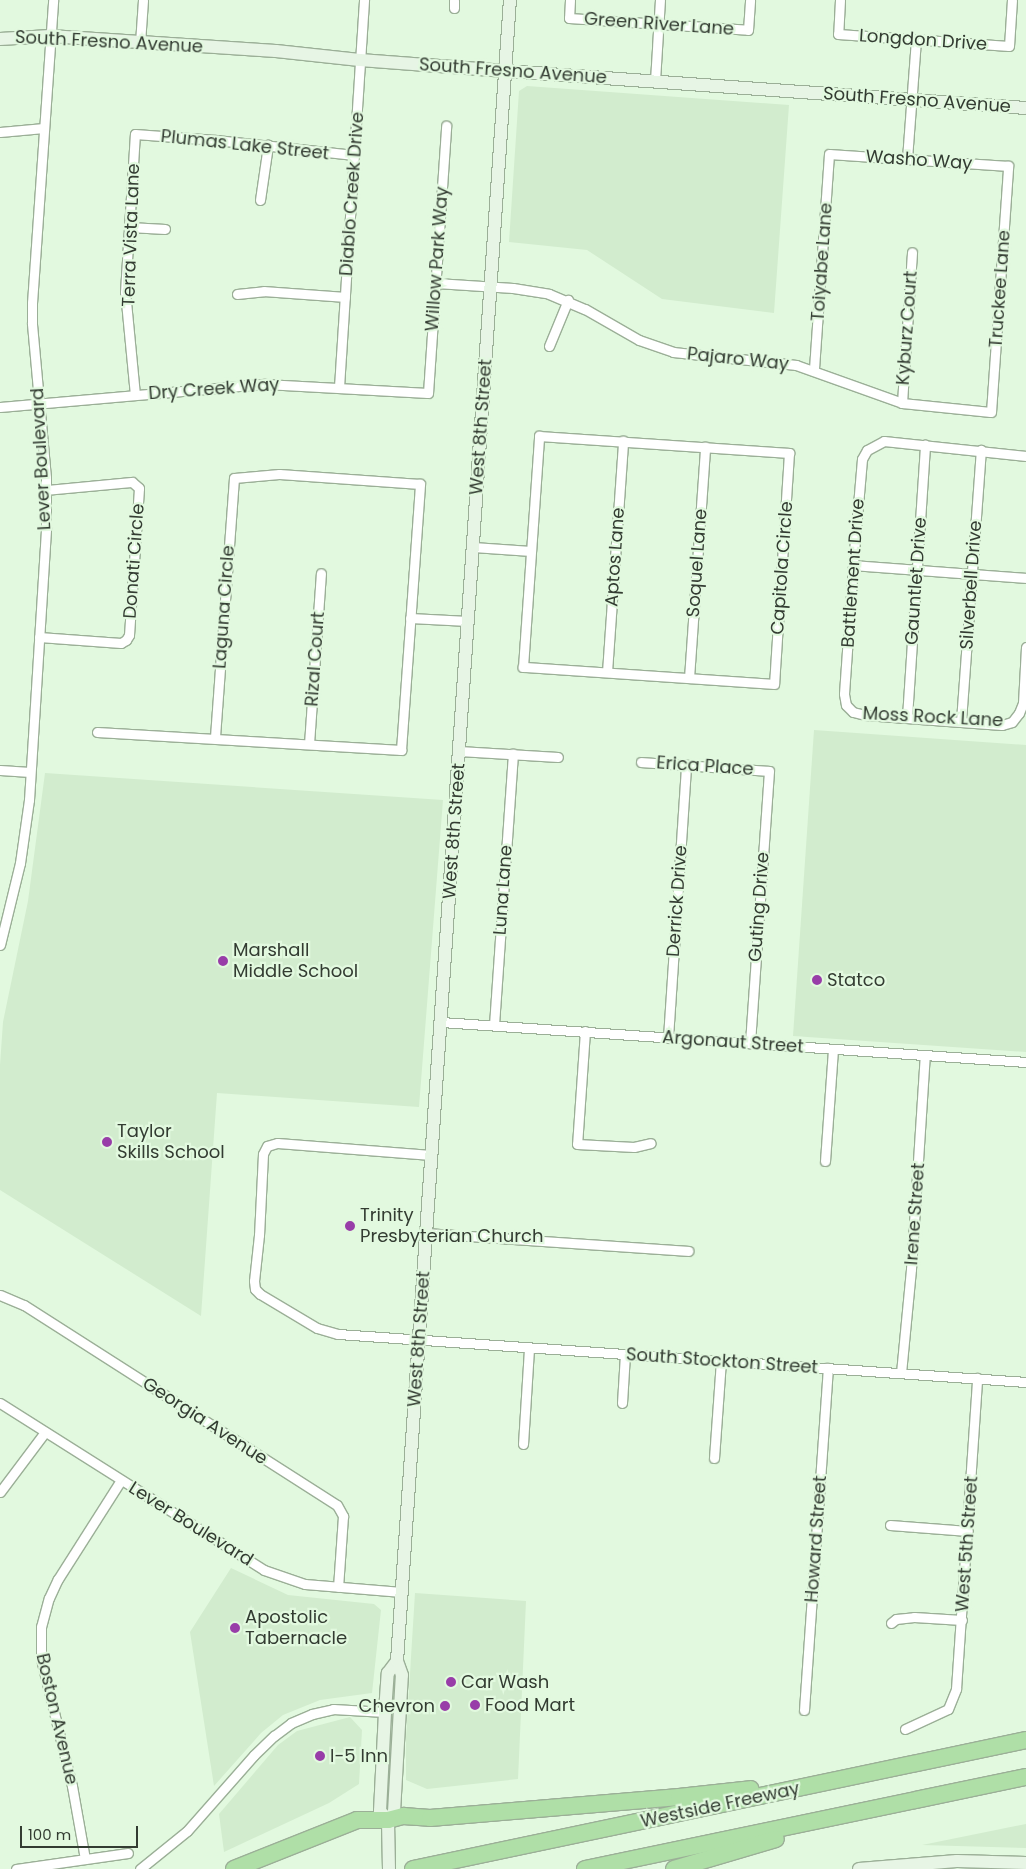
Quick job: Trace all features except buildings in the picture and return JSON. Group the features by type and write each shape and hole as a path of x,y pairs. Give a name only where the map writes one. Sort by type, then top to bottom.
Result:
{"highway":[{"name":"Westside Freeway","path":"420,1868 1026,1740"},
{"name":"Westside Freeway","path":"585,1869 1026,1777"},
{"path":"234,1869 357,1820 371,1818 388,1820 403,1816 430,1818 678,1797 770,1786 794,1789"},
{"path":"674,1869 777,1839 806,1823"}],"street":[{"name":"Lever Boulevard","path":"0,945 24,840 46,528 46,490 32,303 53,0"},
{"path":"140,43 143,0"},
{"name":"Diablo Creek Drive","path":"339,387 364,0"},
{"name":"West 8th Street","path":"390,1869 388,1820 394,1812 402,1687 402,1675 397,1661 510,0"},
{"name":"Green River Lane","path":"570,0 569,18 748,30 750,0"},
{"path":"655,81 660,0"},
{"name":"Longdon Drive","path":"840,0 838,34 1009,46 1012,0"},
{"name":"South Fresno Avenue","path":"0,38 50,36 276,51 360,60 1026,108"},
{"path":"908,159 916,40"},
{"name":"Willow Park Way","path":"428,393 446,126"},
{"path":"0,132 44,128"},
{"name":"Plumas Lake Street","path":"135,134 268,145 354,155"},
{"name":"Terra Vista Lane","path":"135,134 126,292 135,395"},
{"path":"260,200 268,145"},
{"name":"Washo Way","path":"829,154 1008,166"},
{"name":"Toiyabe Lane","path":"814,370 829,154"},
{"name":"Truckee Lane","path":"991,412 1008,166"},
{"path":"129,227 165,229"},
{"name":"Kyburz Court","path":"902,403 912,252"},
{"name":"Pajaro Way","path":"436,283 531,290 568,300 639,340 673,352 778,362 814,370 902,403 991,412"},
{"path":"237,294 264,291 344,297"},
{"path":"549,346 568,300"},
{"name":"Dry Creek Way","path":"0,407 265,384 428,393"},
{"name":"Capitola Circle","path":"539,436 705,447 789,453 774,684 523,667 539,436"},
{"name":"Aptos Lane","path":"607,672 623,441"},
{"name":"Battlement Drive","path":"846,705 844,694 862,459 867,450 873,445 884,441 925,445"},
{"path":"925,445 1026,456"},
{"name":"Gauntlet Drive","path":"907,717 925,445"},
{"name":"Soquel Lane","path":"689,678 705,447"},
{"name":"Silverbell Drive","path":"961,721 981,450"},
{"name":"Laguna Circle","path":"279,474 420,484 410,618 401,750 215,738 234,478 279,474"},
{"name":"Donati Circle","path":"39,637 121,643 126,640 129,635 138,488 132,482 46,490"},
{"path":"473,547 531,551"},
{"path":"853,565 1026,578"},
{"name":"Rizal Court","path":"308,744 321,573"},
{"path":"410,618 468,622"},
{"name":"Moss Rock Lane","path":"846,705 853,712 866,715 1002,725 1012,722 1019,713 1022,703 1026,647"},
{"path":"97,732 215,740 215,738"},
{"path":"459,751 558,757"},
{"name":"Luna Lane","path":"494,1026 513,754"},
{"name":"Erica Place","path":"642,762 769,771"},
{"name":"Derrick Drive","path":"668,1038 686,765"},
{"path":"0,770 30,772"},
{"name":"Guting Drive","path":"750,1043 769,771"},
{"name":"Argonaut Street","path":"441,1022 1026,1062"},
{"path":"585,1032 578,1144 634,1147 651,1143"},
{"path":"826,1161 833,1049"},
{"name":"Irene Street","path":"901,1373 911,1269 925,1055"},
{"name":"South Stockton Street","path":"432,1155 277,1143 267,1146 263,1154 254,1281 256,1289 260,1294 325,1331 347,1335 1026,1382"},
{"path":"426,1233 688,1251"},
{"name":"Georgia Avenue","path":"0,1295 24,1305 337,1506 343,1516 338,1587"},
{"path":"522,1444 529,1348"},
{"path":"622,1404 625,1354"},
{"path":"714,1458 721,1361"},
{"name":"Howard Street","path":"804,1710 828,1368"},
{"name":"West 5th Street","path":"905,1729 948,1709 956,1689 977,1378"},
{"name":"Lever Boulevard","path":"0,1402 264,1570 305,1584 402,1592"},
{"path":"0,1492 45,1432"},
{"name":"Boston Avenue","path":"85,1859 72,1786 41,1659 41,1627 48,1598 58,1579 121,1480"},
{"path":"890,1525 968,1531"},
{"path":"891,1623 896,1619 914,1617 962,1620"},
{"name":"West 8th Street","path":"388,1820 380,1812 385,1712 388,1673 397,1661"},
{"path":"385,1712 402,1687"},
{"path":"140,1869 187,1831 254,1755 274,1736 292,1723 312,1714 334,1709 385,1712"},
{"path":"385,1712 396,1730 399,1744"},
{"path":"16,1869 128,1854"},
{"path":"864,1869 1026,1863"}],"shaded area":[{"path":"527,86 789,105 774,313 662,299 587,250 509,242 519,91"},
{"path":"814,730 1026,745 1026,1052 793,1036"},
{"name":"Marshall Middle School","path":"45,773 443,800 419,1107 217,1093 201,1316 0,1190 0,1065 3,1022 28,901"},
{"path":"231,1568 288,1595 374,1604 381,1610 372,1693 320,1700 283,1715 261,1733 214,1786 190,1632"},
{"path":"415,1593 526,1601 518,1779 427,1789 406,1780 406,1738"},
{"path":"350,1717 362,1730 359,1784 329,1803 224,1852 219,1814 278,1745 297,1731"},
{"path":"1026,1824 1026,1848 922,1845"}],"place":[{"name":"Marshall Middle School","path":"223,961"},
{"name":"Statco","path":"817,980"},
{"name":"Taylor Skills School","path":"107,1142"},
{"name":"Trinity Presbyterian Church","path":"350,1226"},
{"name":"Apostolic Tabernacle","path":"235,1628"},
{"name":"Car Wash","path":"451,1682"},
{"name":"Food Mart","path":"475,1705"},
{"name":"Chevron","path":"445,1706"},
{"name":"I-5 Inn","path":"320,1756"}]}
